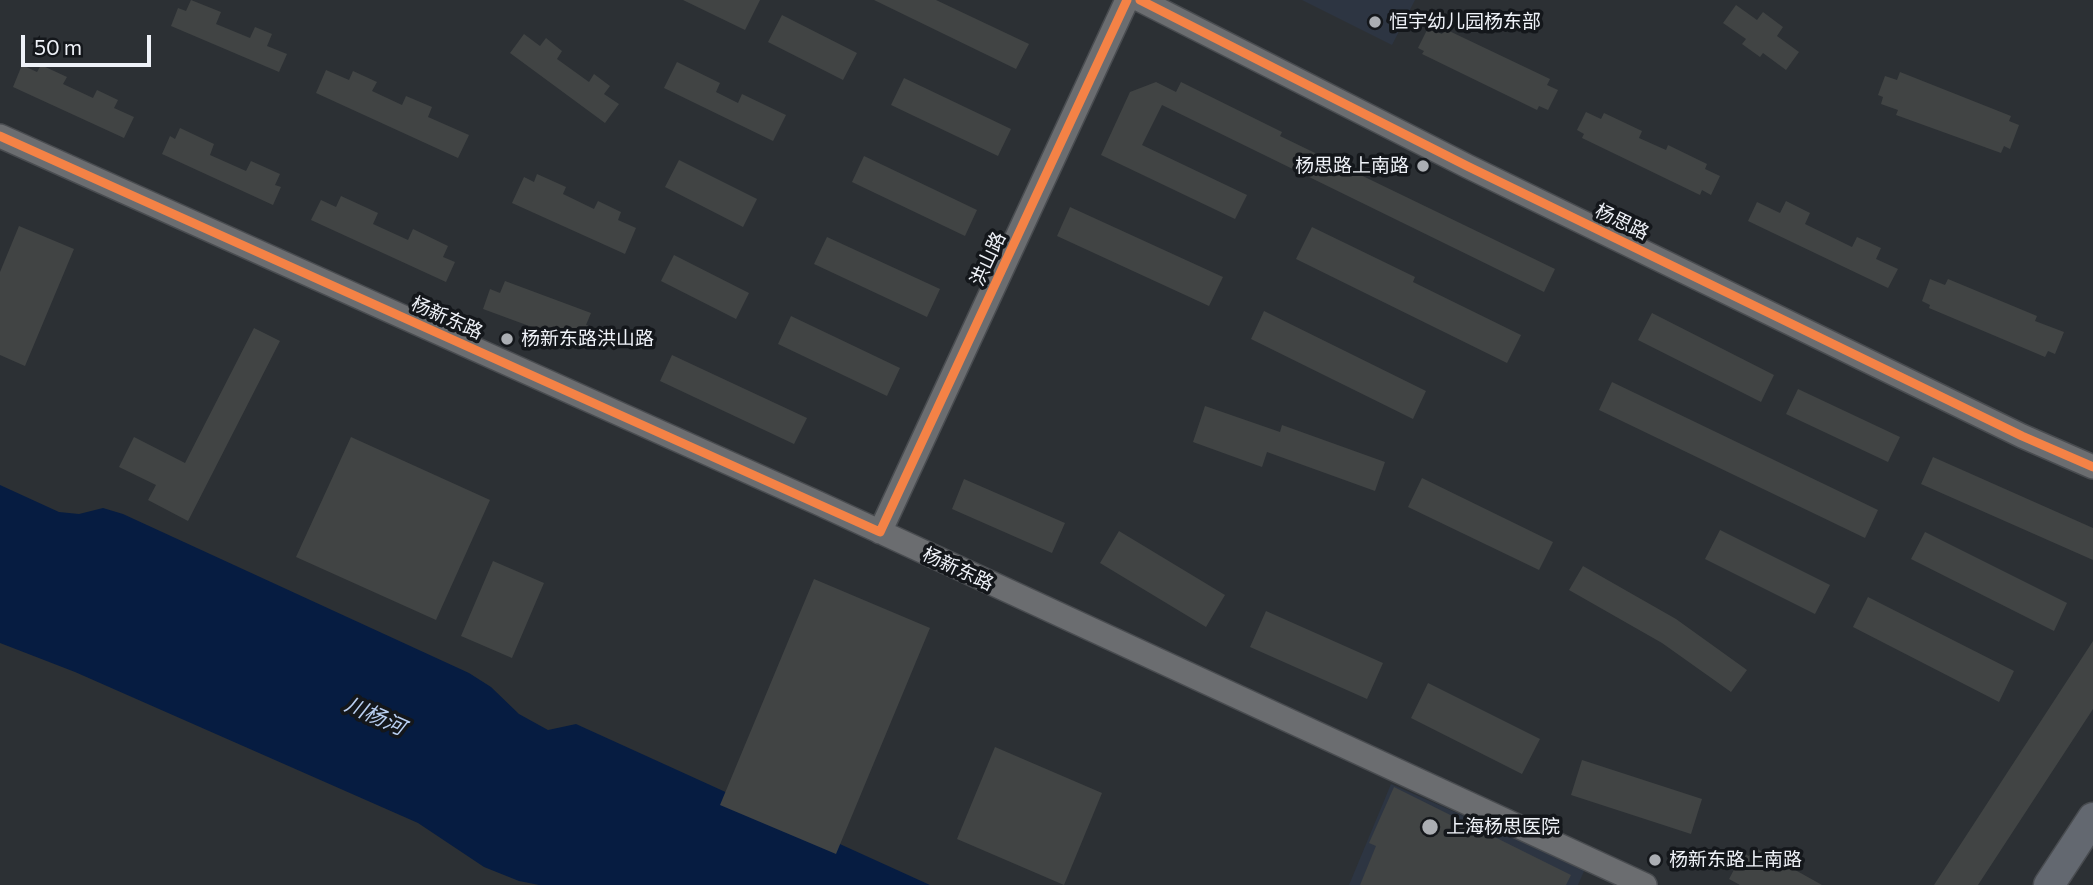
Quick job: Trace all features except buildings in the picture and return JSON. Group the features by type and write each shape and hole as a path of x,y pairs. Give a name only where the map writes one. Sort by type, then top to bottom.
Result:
{"main road":[{"path":"2049,885 2093,818"}],"street":[{"name":"洪山路","path":"880,533 1127,0"},
{"name":"杨思路","path":"1140,0 1479,172 2022,436 2093,467"},
{"name":"杨新东路","path":"0,136 880,533 1646,885"}],"shaded area":[{"name":"恒宇幼儿园杨东部","path":"1302,0 1415,0 1392,45"},
{"name":"上海杨思医院","path":"1391,784 1585,869 1578,885 1349,885"}],"water":[{"name":"川杨河","path":"0,485 59,512 79,514 103,508 123,514 469,673 491,687 519,714 548,730 576,724 930,885 539,885 519,881 484,867 418,823 75,672 0,643"}],"cycle path":[{"path":"0,136 880,532 1127,0"},
{"path":"1140,0 1467,166 2022,436 2093,467"}],"place":[{"name":"恒宇幼儿园杨东部","path":"1375,22"},
{"name":"杨思路上南路","path":"1423,166"},
{"name":"杨新东路洪山路","path":"507,339"},
{"name":"上海杨思医院","path":"1430,827"},
{"name":"杨新东路上南路","path":"1655,860"}]}
